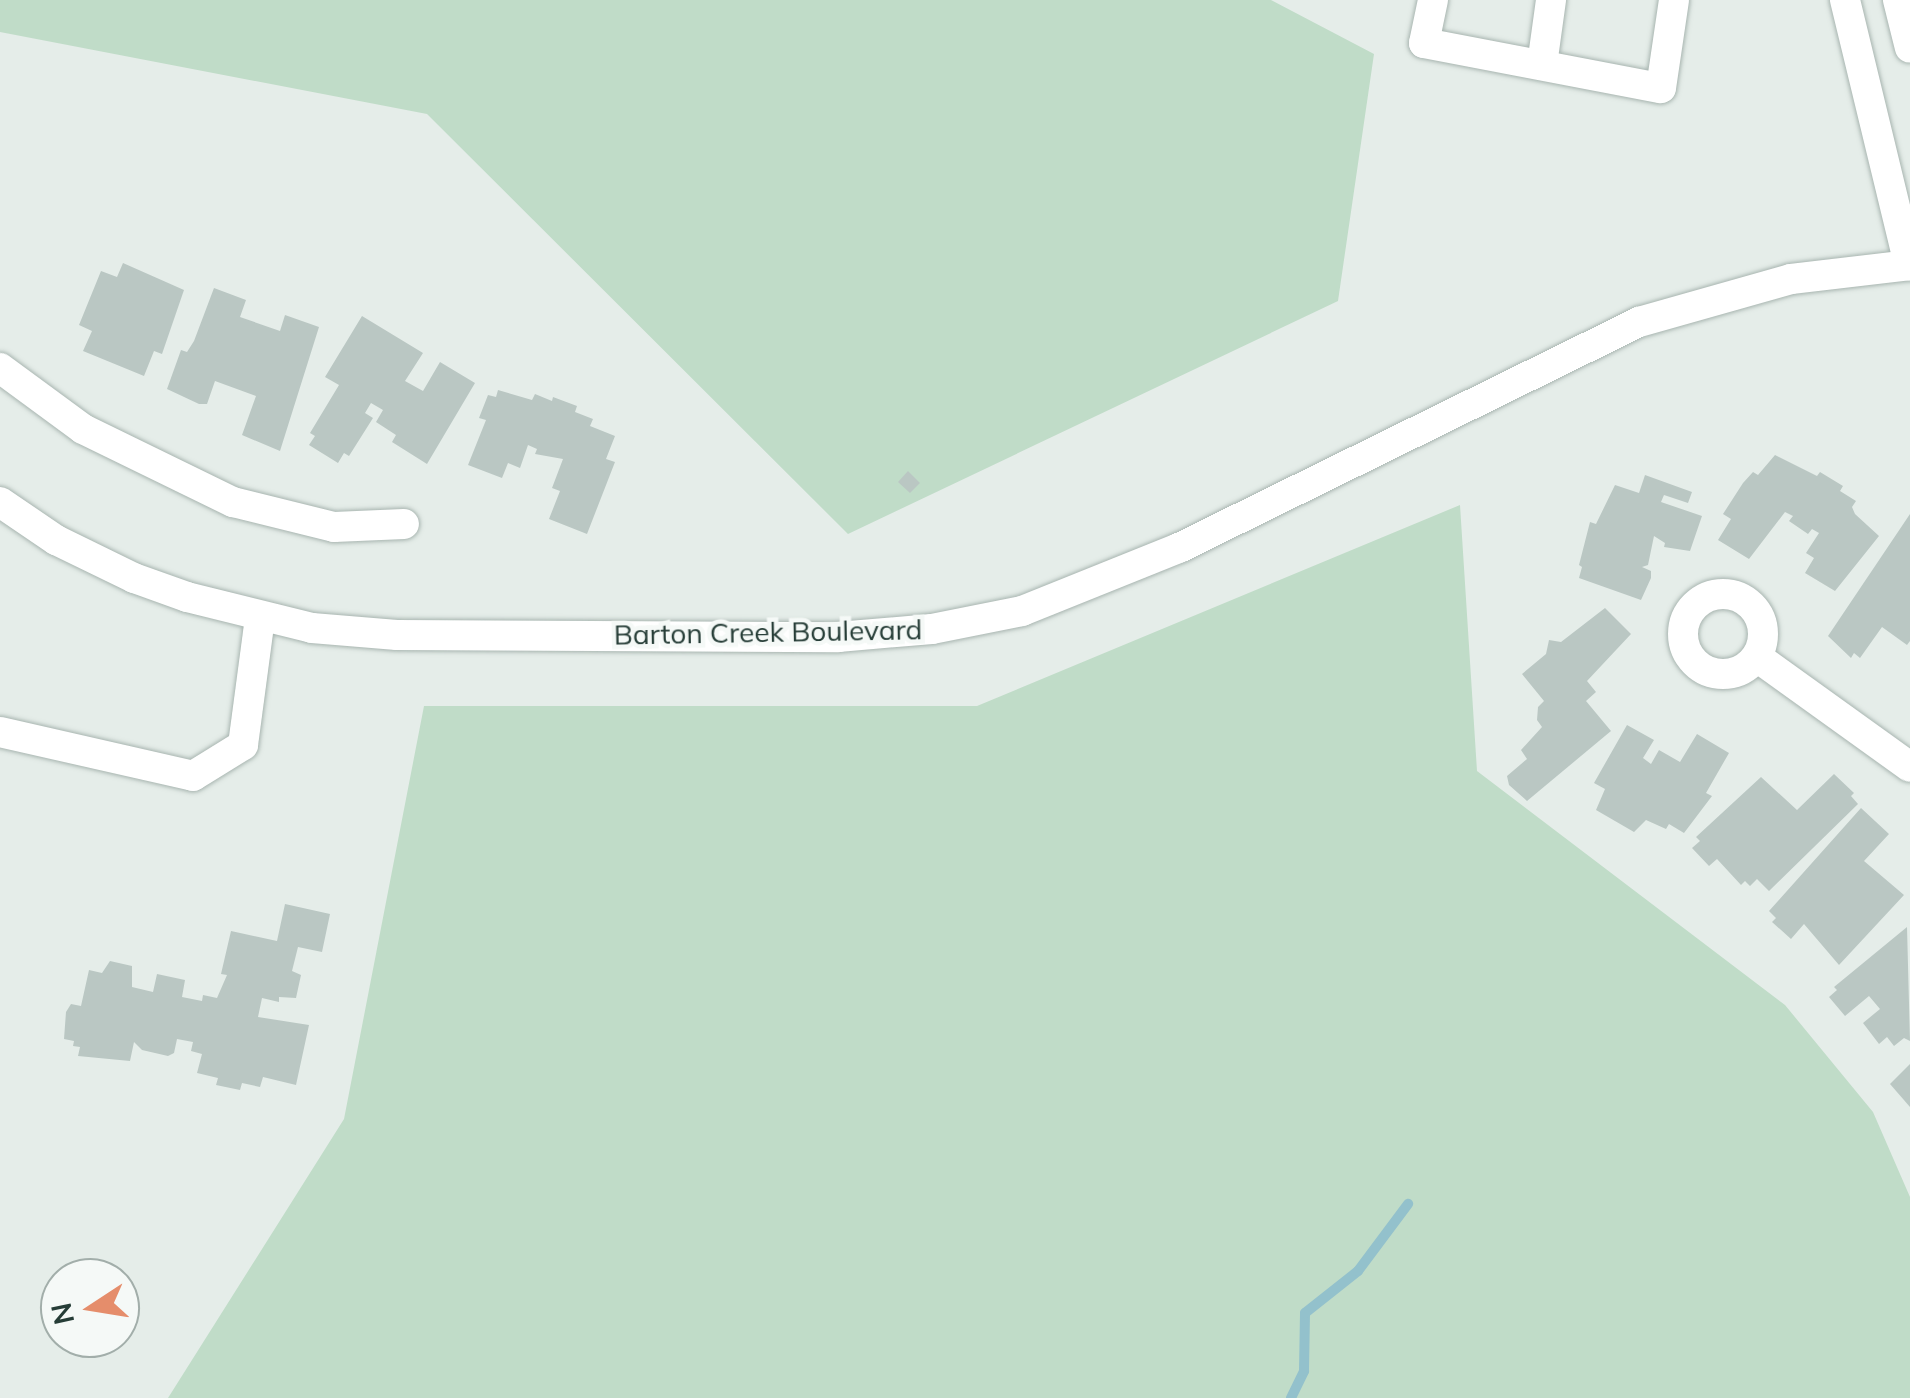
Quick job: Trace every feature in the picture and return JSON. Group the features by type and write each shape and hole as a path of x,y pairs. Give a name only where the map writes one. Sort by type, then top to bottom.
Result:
{"street":[{"path":"1433,0 1424,42 1661,88 1674,0"},
{"path":"1542,65 1552,0"},
{"path":"1845,0 1910,265"},
{"path":"1898,0 1910,48"},
{"name":"Barton Creek Boulevard","path":"0,502 56,540 134,578 312,628 397,635 838,637 932,630 1022,611 1179,548 1638,322 1790,279 1910,265"},
{"path":"0,368 82,430 233,502 334,527 404,524"},
{"path":"0,732 193,776 243,745 260,616"},
{"path":"1757,657 1910,768"}],"green space":[{"path":"0,0 1271,0 1374,54 1338,301 848,534 427,114 0,32"},
{"path":"1460,505 1477,771 1785,1005 1873,1112 1910,1197 1910,1398 168,1398 344,1119 424,706 977,706"}],"building":[{"path":"123,263 184,290 162,354 154,351 144,376 83,351 92,331 79,325 101,271 117,277"},
{"path":"214,288 246,300 240,317 280,331 285,315 319,327 280,451 242,435 256,396 215,381 207,404 199,404 167,389 181,350 187,352 194,341"},
{"path":"362,316 423,353 405,381 423,391 440,362 475,383 427,464 392,442 396,435 376,422 383,410 371,403 365,413 373,418 349,456 344,453 338,463 309,445 315,436 310,433 339,385 325,377"},
{"path":"498,390 532,400 535,394 552,401 553,397 577,406 575,412 593,419 590,426 615,436 606,459 615,462 587,534 549,519 560,491 552,488 563,459 535,454 537,449 528,445 520,468 508,463 502,478 468,465 486,420 479,418 488,395 496,397"},
{"path":"1775,455 1817,476 1820,472 1843,486 1840,491 1856,501 1852,507 1855,514 1879,536 1835,591 1805,573 1814,558 1806,553 1819,533 1812,529 1808,534 1789,521 1793,516 1785,512 1749,559 1718,540 1731,519 1723,514 1743,483 1753,472 1758,475"},
{"path":"908,471 920,483 910,493 898,482"},
{"path":"1645,475 1692,492 1688,503 1664,495 1661,502 1702,516 1690,551 1664,547 1665,543 1654,536 1648,565 1642,567 1651,571 1651,578 1641,600 1579,578 1579,565 1590,522 1596,524 1615,485 1639,493"},
{"path":"1910,514 1910,641 1907,645 1882,627 1860,658 1854,653 1851,658 1828,636"},
{"path":"1605,608 1631,634 1587,681 1596,692 1586,701 1611,731 1527,801 1509,785 1507,776 1527,759 1521,750 1542,727 1537,720 1538,707 1544,701 1522,674 1546,654 1549,640 1561,642"},
{"path":"1627,725 1654,740 1643,758 1651,764 1659,750 1680,762 1697,734 1729,753 1706,793 1712,796 1684,833 1669,824 1666,829 1646,820 1634,832 1596,810 1605,789 1594,783"},
{"path":"1834,774 1854,793 1851,796 1858,804 1769,891 1757,879 1750,886 1745,881 1741,885 1717,859 1709,866 1692,848 1700,841 1696,837 1761,777 1797,810"},
{"path":"1861,808 1889,834 1864,861 1904,895 1839,965 1804,924 1791,939 1772,922 1776,918 1769,911"},
{"path":"285,904 330,914 322,952 298,947 292,971 301,975 296,998 279,997 279,1002 262,998 258,1017 309,1025 296,1085 263,1077 260,1087 242,1083 240,1090 216,1085 218,1078 197,1073 202,1054 191,1051 193,1042 177,1039 174,1053 168,1056 142,1050 134,1042 130,1061 78,1056 80,1047 64,1039 66,1012 71,1004 81,1006 89,970 102,973 110,961 132,966 132,987 153,992 157,974 185,980 182,997 202,1001 203,995 217,998 227,975 221,974 231,931 277,941"},
{"path":"1907,927 1910,1041 1904,1038 1894,1046 1887,1037 1879,1044 1863,1023 1880,1009 1869,996 1845,1016 1829,997 1837,990 1834,987"},
{"path":"1910,1064 1910,1107 1890,1084"}],"waterway":[{"path":"1291,1398 1304,1371 1305,1313 1358,1271 1408,1204"}]}
